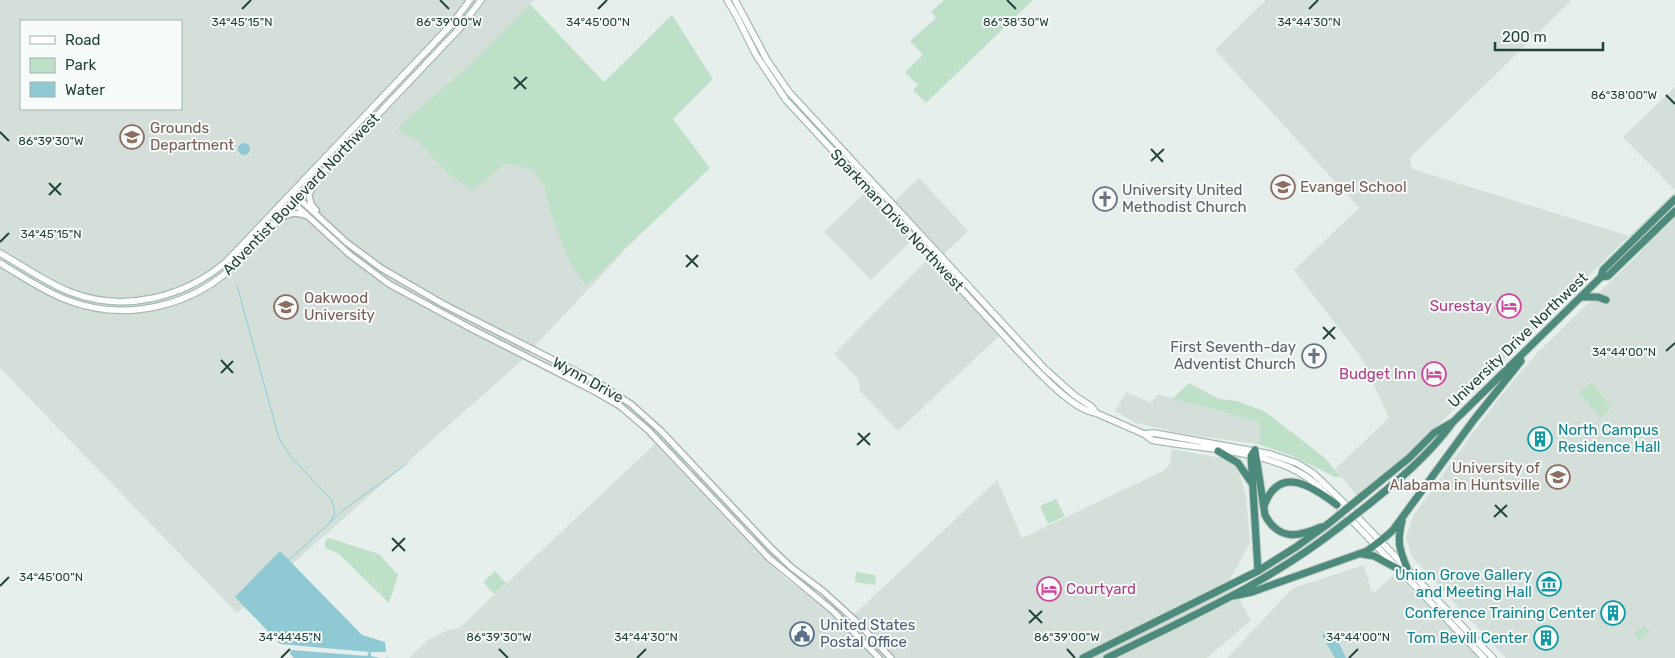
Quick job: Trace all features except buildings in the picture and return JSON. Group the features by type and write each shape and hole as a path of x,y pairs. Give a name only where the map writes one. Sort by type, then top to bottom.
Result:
{"highway":[{"name":"University Drive Northwest","path":"1107,658 1233,596 1316,545 1392,486 1440,439 1453,422 1582,297 1601,277 1603,270 1675,199"},
{"path":"1660,225 1658,222 1662,217 1662,211"},
{"name":"University Drive Northwest","path":"1601,277 1608,276 1675,211"},
{"path":"1650,235 1650,230 1655,224 1653,220"},
{"path":"1582,297 1598,297 1606,300"},
{"path":"1233,596 1252,592 1367,551 1394,530 1479,413 1550,327"},
{"name":"University Drive Northwest","path":"1083,658 1258,571 1296,547 1361,497 1434,433 1453,422"},
{"path":"1392,486 1397,477 1421,453 1421,446"},
{"path":"1218,451 1238,463 1252,483"},
{"path":"1254,455 1252,483 1258,571"},
{"path":"1254,455 1265,515 1269,524 1285,534 1302,534 1328,524"},
{"path":"1264,506 1274,488 1283,483 1292,482 1309,486 1337,505"},
{"path":"1402,518 1398,537 1403,569"},
{"path":"1359,554 1374,556 1403,569"}],"main road":[{"name":"Adventist Boulevard Northwest","path":"0,253 49,282 71,292 102,300 139,301 157,298 195,283 217,269 247,239 452,24 470,0"},
{"name":"Adventist Boulevard Northwest","path":"0,263 55,295 76,304 112,310 137,310 163,306 190,296 226,273 460,28 481,0"},
{"name":"Sparkman Drive Northwest","path":"727,0 768,76 799,115 1044,378 1066,397 1088,412 1096,412 1144,434 1152,440 1218,451 1278,456 1313,473 1326,484 1403,569 1493,658"},
{"name":"Sparkman Drive Northwest","path":"734,0 782,84 1045,369 1096,412"},
{"path":"226,273 227,268 250,245 247,239"},
{"name":"Sparkman Drive Northwest","path":"1144,434 1154,433 1254,455 1304,475 1314,482 1377,542"},
{"name":"Sparkman Drive Northwest","path":"1403,569 1484,658"}],"street":[{"path":"316,180 310,191 310,200 332,229"},
{"name":"Wynn Drive","path":"290,194 363,255 393,276 443,304 597,382 631,404 661,431 771,548 858,623 891,658"},
{"name":"Wynn Drive","path":"297,200 311,218 349,254 389,284 472,329 601,394 620,406 648,430 769,558 832,610 879,658"},
{"path":"279,219 296,213 311,218"}],"shaded area":[{"name":"Oakwood University","path":"0,0 534,0 463,71 624,251 519,363 237,613 0,368"},
{"path":"1266,0 1572,0 1410,158 1412,169 1629,236 1413,450 1357,496 1335,469 1389,418 1361,357 1294,270 1359,208 1215,50"},
{"path":"1675,87 1675,190 1623,137"},
{"path":"919,178 968,231 935,263 1000,335 898,431 860,391 858,379 834,354 929,258 912,240 871,280 824,232 875,183 893,202"},
{"name":"University of Alabama in Huntsville","path":"1675,192 1675,658 1506,658 1412,557 1406,538 1413,516 1504,392 1538,352 1643,250 1629,236"},
{"path":"1126,392 1151,403 1158,394 1258,422 1261,431 1258,444 1184,434 1136,423 1115,411"},
{"path":"655,444 761,556 785,578 844,624 997,480 1022,538 1163,471 1169,466 1172,449 1226,459 1238,468 1246,496 1250,543 1229,581 1251,620 1207,658 409,658 429,639 446,631 459,628"},
{"path":"1364,565 1371,590 1375,592 1395,573 1480,658 1227,658 1293,588"}],"green space":[{"path":"944,0 1033,0 926,103 913,90 918,85 905,72 923,55 910,41 936,18 931,12"},
{"path":"530,4 604,82 672,15 713,79 673,119 710,168 586,286 571,264 555,226 544,186 533,170 506,163 472,190 449,174 416,139 402,133 397,128 463,71"},
{"path":"582,379 630,406 662,436 686,464 684,465 611,398 581,382"},
{"path":"1592,382 1611,408 1601,417 1579,393"},
{"path":"1189,383 1219,399 1237,401 1264,411 1325,458 1341,477 1335,477 1293,456 1258,444 1261,431 1258,422 1172,399"},
{"path":"691,471 694,471 747,529 742,527"},
{"path":"1056,499 1065,516 1048,524 1040,506"},
{"path":"753,536 757,537 814,588 816,592 811,591 781,567"},
{"path":"329,538 379,554 398,575 389,603 338,553 325,548 325,541"},
{"path":"495,571 506,583 494,594 483,582"},
{"path":"856,572 876,575 875,585 855,582"},
{"path":"823,597 841,609 870,642 866,642 825,602"},
{"path":"1644,625 1650,631 1640,640 1634,634"}],"water":[{"path":"246,143 249,144 249,154 242,155 239,154 238,147 239,144"},
{"path":"280,551 362,635 385,642 386,652 371,652 371,656 380,658 294,658 290,654 291,650 367,656 369,652 280,644 235,597"},
{"path":"1330,632 1339,643 1346,658 1335,658 1322,636 1324,633"}],"waterway":[{"path":"237,286 279,438 291,457 332,500 335,513 330,522"},
{"path":"289,560 346,508 408,463"}],"place":[{"name":"Grounds Department","path":"132,137"},
{"name":"Evangel School","path":"1283,187"},
{"name":"University United Methodist Church","path":"1105,199"},
{"name":"Surestay","path":"1509,306"},
{"name":"Oakwood University","path":"286,307"},
{"name":"First Seventh-day Adventist Church","path":"1314,356"},
{"name":"Budget Inn","path":"1434,374"},
{"name":"North Campus Residence Hall","path":"1540,439"},
{"name":"University of Alabama in Huntsville","path":"1558,477"},
{"name":"Union Grove Gallery and Meeting Hall","path":"1549,584"},
{"name":"Courtyard","path":"1049,589"},
{"name":"Conference Training Center","path":"1613,613"},
{"name":"United States Postal Office","path":"802,634"},
{"name":"Tom Bevill Center","path":"1546,638"}]}
